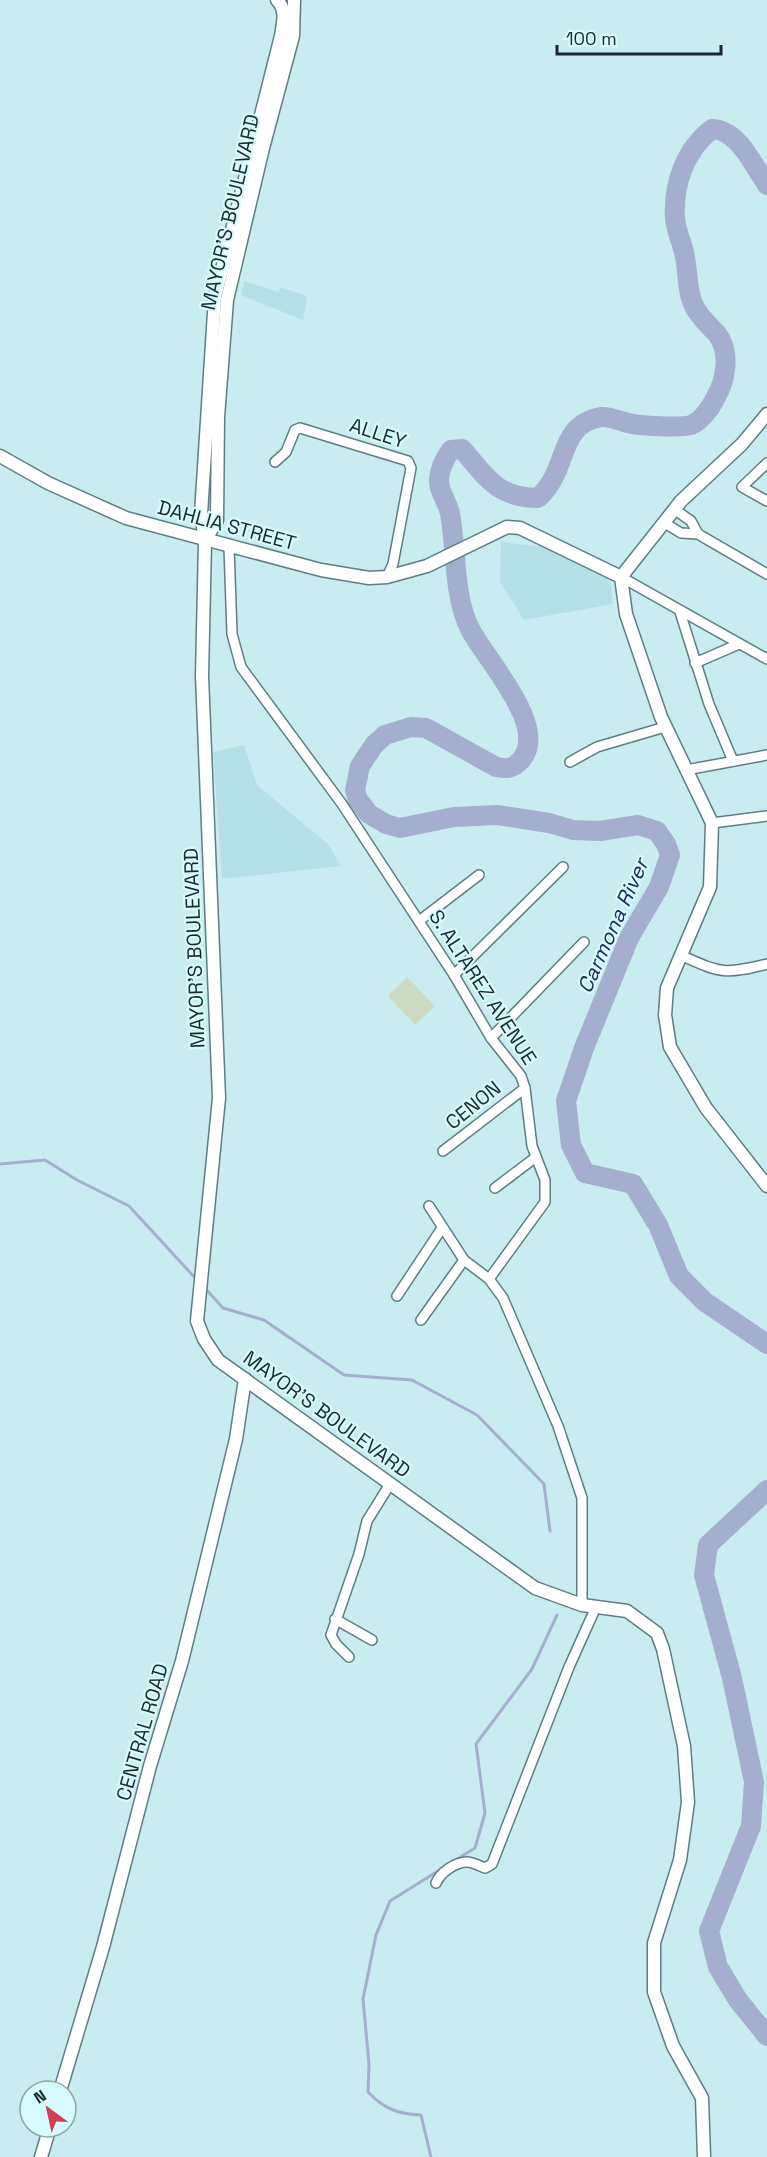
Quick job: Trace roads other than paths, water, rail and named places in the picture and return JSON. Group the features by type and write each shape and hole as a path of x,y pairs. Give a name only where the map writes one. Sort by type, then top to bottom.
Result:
{"main road":[{"name":"MAYOR'S BOULEVARD","path":"277,0 282,5 284,16 281,36 215,297 201,514 205,541 202,676 219,1098 197,1321 204,1339 218,1360 535,1588 582,1605 627,1611 657,1633 678,1710 686,1777 687,1821 680,1860 654,1943 654,1992 673,2046 702,2098 704,2157"},
{"name":"MAYOR'S BOULEVARD","path":"205,541 217,520 218,417 227,300 293,36 294,0"},
{"path":"767,414 742,444 674,508 621,577 626,614 642,668 665,727 712,823 710,887 667,988 665,1016 670,1047 706,1108 767,1186"},
{"name":"DAHLIA STREET","path":"0,456 48,483 126,518 205,541 321,570 369,578 387,577 454,554 507,527 520,528 621,577"},
{"name":"CENTRAL ROAD","path":"64,2079 103,1947 150,1766 182,1661 236,1439 245,1379"},
{"path":"41,2157 46,2139"}],"street":[{"name":"ALLEY","path":"275,462 286,453 295,430 300,428 408,461 411,468 393,564 387,577"},
{"path":"767,463 742,487 767,501"},
{"path":"674,508 691,521 698,534"},
{"path":"663,522 681,533 698,534 767,574"},
{"name":"S. ALTAREZ AVENUE","path":"229,547 232,634 241,667 342,804 454,975 491,1038 521,1076 525,1088 532,1146 545,1180 545,1202 489,1279"},
{"path":"621,577 767,659"},
{"path":"680,612 695,663 734,761"},
{"path":"695,663 739,644"},
{"path":"570,762 597,747 665,727"},
{"path":"686,770 767,755"},
{"path":"712,823 767,816"},
{"path":"454,975 563,867"},
{"path":"419,921 479,875"},
{"path":"491,1038 584,942"},
{"path":"680,955 718,972 738,971 767,964"},
{"name":"CENON","path":"443,1152 525,1088"},
{"path":"495,1188 536,1156"},
{"path":"429,1206 464,1260 489,1279 503,1298 558,1426 582,1498 582,1605"},
{"path":"397,1296 442,1228"},
{"path":"421,1320 464,1260"},
{"path":"349,1657 331,1635 356,1563 367,1521 390,1484"},
{"path":"436,1883 439,1875 456,1865 466,1862 485,1868 492,1864 596,1607"},
{"path":"335,1619 372,1640"}],"waterway":[{"name":"Carmona River","path":"767,185 738,142 730,135 712,129 688,157 679,180 675,218 685,257 690,295 699,314 721,341 725,357 724,375 719,391 708,411 698,421 686,426 650,426 604,417 587,422 577,429 570,439 555,475 538,498 512,494 493,484 462,449 451,450 443,463 439,483 450,514 460,600 469,627 522,712 528,730 528,747 520,761 509,768 496,767 426,728 411,727 385,735 374,745 360,766 355,790 358,800 369,814 386,824 400,828 454,817 497,815 549,823 573,830 600,831 638,825 657,831 670,855 659,887 629,938 584,1048 566,1101 571,1145 585,1173 633,1184 658,1225 679,1276 705,1302 767,1344"},
{"path":"0,1164 45,1160 77,1180 129,1206 197,1280"},
{"path":"204,1287 223,1308 264,1320 344,1375 412,1380 477,1415 544,1484 550,1531"},
{"name":"Carmona River","path":"767,1490 708,1545 704,1575 732,1678 754,1782 751,1826 709,1931 718,1967 738,2000 767,2036"},
{"path":"431,2157 421,2115 392,2110 368,2092 369,2064 363,1999 376,1935 390,1901 475,1848 485,1813 476,1744 532,1669 557,1615"}]}
